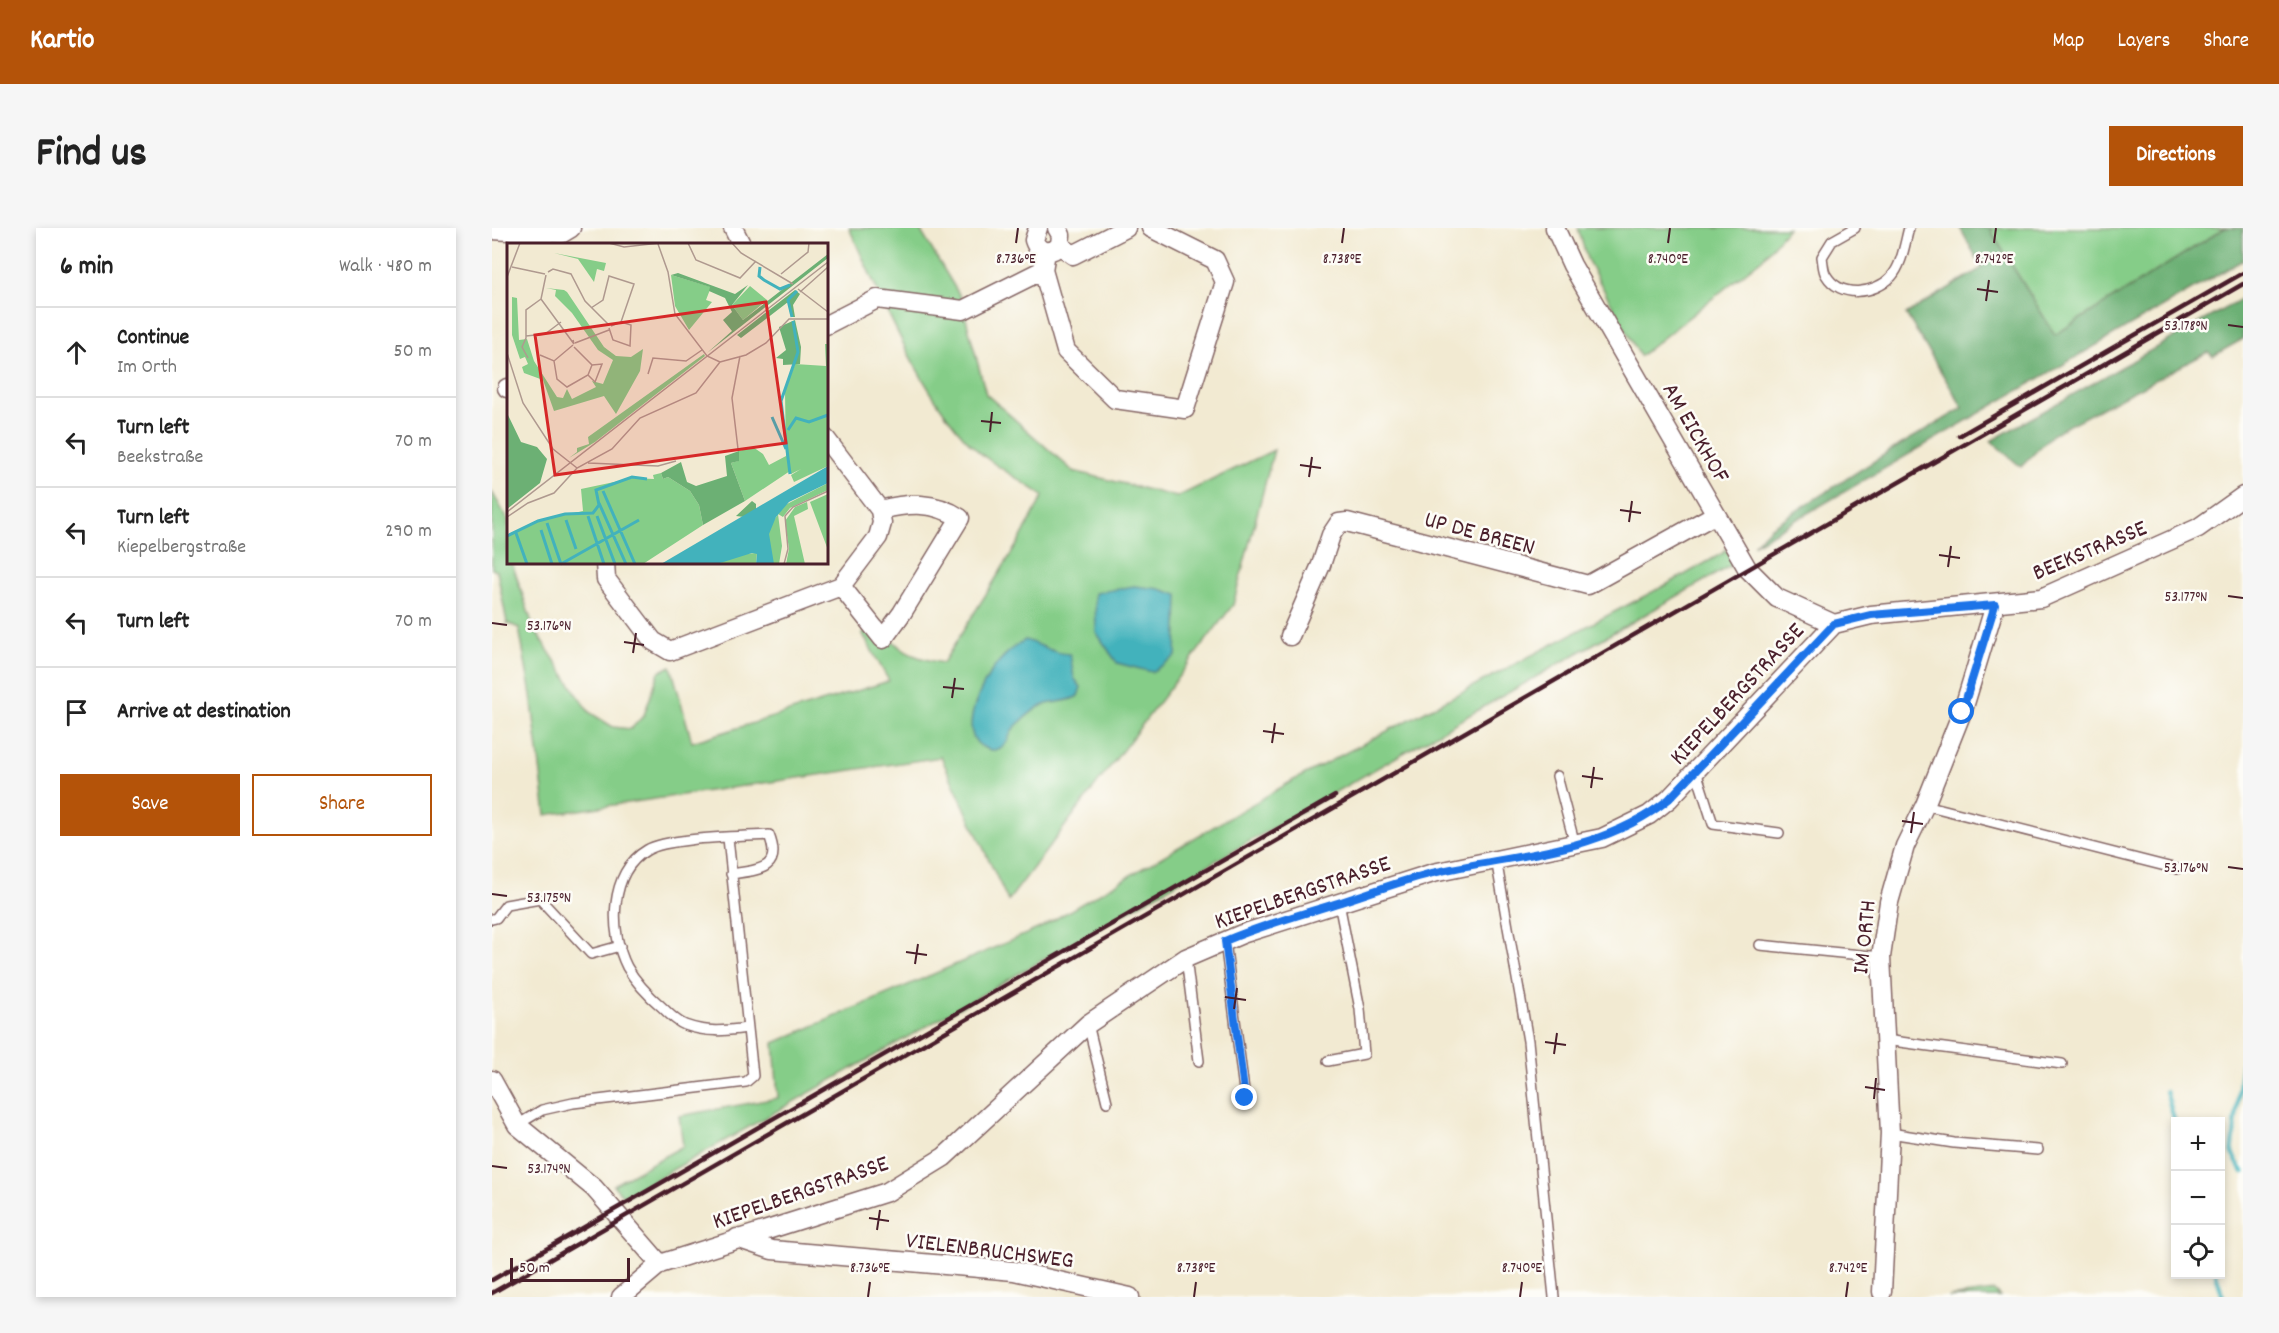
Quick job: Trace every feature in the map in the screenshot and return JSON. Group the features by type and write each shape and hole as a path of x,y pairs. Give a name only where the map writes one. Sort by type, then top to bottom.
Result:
{"street":[{"path":"496,230 561,234 571,228"},
{"path":"733,228 740,243"},
{"path":"1038,228 1034,240 1038,248 1054,242"},
{"path":"1054,242 1073,255 1126,228"},
{"path":"1054,242 1042,270 1066,351 1115,399 1185,409 1225,282 1215,260 1151,228"},
{"name":"AM EICKHOF","path":"1555,228 1572,265 1747,568 1777,598 1834,624"},
{"path":"828,324 877,299 963,310 1042,270"},
{"path":"605,564 606,579 653,641 670,651 841,586 878,537 882,523 880,510 828,442"},
{"name":"BEEKSTRASSE","path":"1834,624 1871,615 1995,605 2041,598 2198,528 2243,496"},
{"path":"841,586 883,639 902,613 960,518 944,508 933,505 880,510"},
{"name":"UP DE BREEN","path":"1290,636 1322,565 1330,535 1339,523 1347,522 1588,585 1716,514"},
{"name":"IM ORTH","path":"1882,1292 1890,1133 1881,957 1892,891 1905,846 1925,805 1965,707 1995,605"},
{"name":"KIEPELBERGSTRASSE","path":"621,1297 660,1264 887,1192 944,1157 1088,1024 1186,958 1225,941 1434,873 1602,838 1649,816 1696,771 1753,707 1834,624"},
{"path":"492,1080 517,1125 594,1188 660,1264"},
{"name":"VIELENBRUCHSWEG","path":"737,1238 771,1250 1014,1271 1130,1297"}],"lane":[{"path":"1855,228 1832,241 1822,257 1825,275 1839,288 1858,292 1879,287 1893,275 1909,228"},
{"path":"1696,771 1713,824 1779,833"},
{"path":"1557,776 1575,845"},
{"path":"1925,805 2177,869"},
{"path":"731,874 767,867 772,861 775,849 769,835 669,843 647,850 629,866 617,890 616,918 620,946 627,966 647,994 682,1024 712,1033 747,1028"},
{"path":"517,1125 542,1110 573,1103 746,1082 753,1076 728,838"},
{"path":"1496,859 1528,1041 1554,1297"},
{"path":"492,919 496,918 506,905 540,899 591,954 620,946"},
{"path":"1328,1061 1364,1054 1360,1009 1339,903"},
{"path":"1225,941 1245,1098"},
{"path":"1760,945 1881,957"},
{"path":"1186,958 1199,1061"},
{"path":"1088,1024 1107,1102"},
{"path":"1885,1040 2062,1064"},
{"path":"1890,1133 1954,1143 2037,1150"}],"green space":[{"path":"849,228 919,228 960,296 986,394 1073,471 1177,497 1274,450 1233,605 1008,901 941,757 546,815 531,695 519,628 507,623 497,571 492,569 492,492 507,518 507,564 512,564 534,629 589,712 613,727 631,729 644,715 659,672 671,666 692,742 889,681 862,633 879,625 906,652 943,663 1018,543 1043,496 979,452 959,431 922,378 889,316"},
{"path":"1578,228 1788,228 1762,259 1640,356 1587,259"},
{"path":"1960,228 1991,228 2055,335 2225,228 2243,228 2243,260 1753,545 1771,527 1890,451 1963,408 1906,314 1982,268"},
{"path":"1991,228 2225,228 2055,335"},
{"path":"2243,298 2243,339 2213,356 2208,352 2054,433 2021,467 1991,441"},
{"path":"1725,549 1731,556 1732,565 1040,961 624,1197 613,1185 683,1146 679,1116 778,1098 774,1043 1040,928 1292,781 1677,579 1723,553"},
{"path":"1994,1291 2000,1297 1948,1297"}],"water":[{"path":"1134,586 1160,589 1178,595 1176,656 1152,672 1117,663 1096,632 1095,593"},
{"path":"1025,640 1070,654 1074,678 1081,687 1078,696 1039,707 1014,728 1002,748 987,749 974,739 971,729 979,693 1003,657"}],"waterway":[{"path":"2243,1053 2232,1154 2243,1172"},
{"path":"2166,1091 2173,1117"},
{"path":"2218,1279 2223,1297"}],"railway":[{"path":"1959,436 2243,273"},
{"path":"492,1293 2243,284"},
{"path":"492,1280 1335,796"}],"route":[{"path":"1245,1098 1225,941 1242,933 1434,873 1496,859 1556,850 1602,838 1627,828 1649,816 1669,799 1753,707 1834,624 1871,615 1917,609 1995,605 1962,712"}]}
